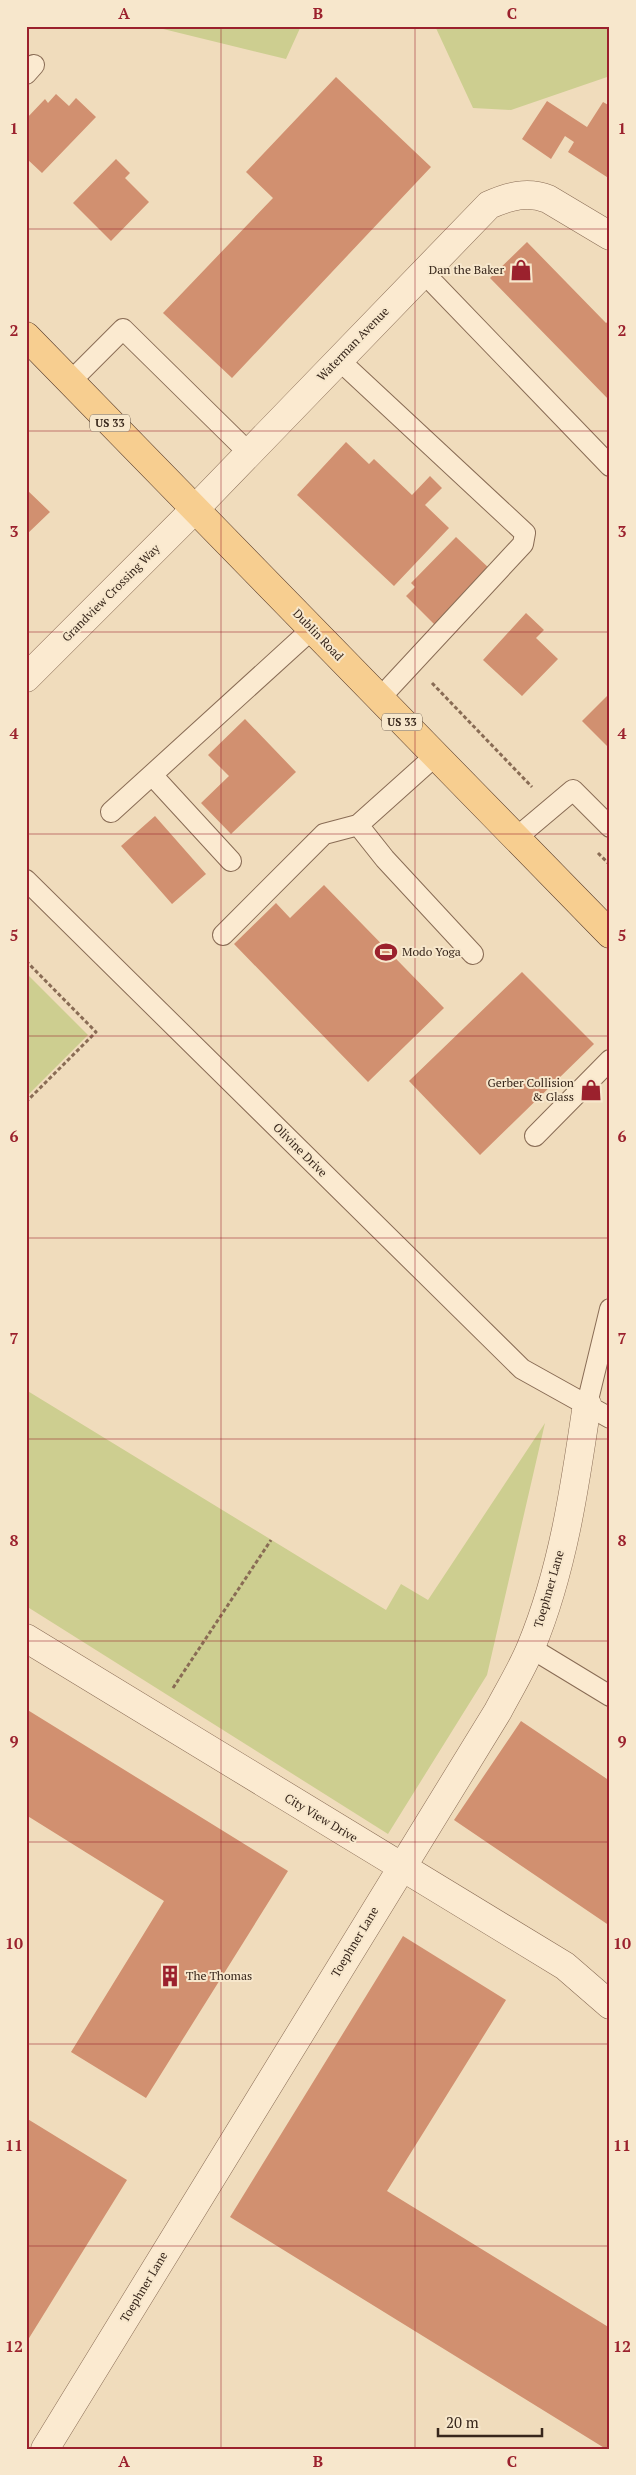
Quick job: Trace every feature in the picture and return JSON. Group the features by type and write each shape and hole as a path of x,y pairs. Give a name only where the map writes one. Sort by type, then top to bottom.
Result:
{"main road":[{"name":"Dublin Road","path":"26,336 610,934"}],"street":[{"name":"Waterman Avenue","path":"195,509 489,205 505,197 538,195 610,236"},
{"name":"Grandview Crossing Way","path":"26,678 195,509"},
{"name":"Toephner Lane","path":"45,2449 498,1711 531,1648 551,1590 566,1526 587,1404"},
{"name":"City View Drive","path":"26,1638 565,1966 610,2005"}],"lane":[{"path":"423,272 610,466"},
{"path":"70,382 123,329 249,453"},
{"path":"339,360 525,533 523,544 380,698"},
{"path":"111,812 312,629"},
{"path":"223,934 324,834 358,825 435,756"},
{"path":"152,775 231,861"},
{"path":"516,838 573,790 610,826"},
{"path":"358,825 385,858 473,954"},
{"name":"Olivine Drive","path":"26,880 522,1369 610,1418"},
{"path":"535,1136 610,1060"},
{"path":"587,1404 610,1309"},
{"path":"531,1648 610,1696"}],"path":[{"path":"413,663 552,807"},
{"path":"597,852 610,865"},
{"path":"26,961 96,1032 26,1102"},
{"path":"174,1688 271,1540"}],"green space":[{"path":"151,26 301,26 286,59"},
{"path":"435,26 610,26 610,76 511,110 473,108"},
{"path":"26,973 88,1035 26,1097"},
{"path":"26,1390 386,1610 401,1584 428,1600 545,1423 487,1675 388,1834 26,1606"}],"building":[{"path":"336,77 431,167 232,378 163,313 273,198 246,172"},
{"path":"56,94 69,106 76,98 96,117 42,173 26,158 26,119 45,99 48,103"},
{"path":"547,101 587,127 603,102 610,106 610,179 568,152 574,142 565,136 551,159 522,139"},
{"path":"116,159 130,173 125,178 149,202 111,241 73,203"},
{"path":"527,242 606,323 610,320 610,401 490,278"},
{"path":"346,442 369,464 374,459 412,495 430,476 442,488 425,505 449,528 394,586 297,495"},
{"path":"26,489 50,512 26,535"},
{"path":"456,537 491,570 436,626 406,596 415,587 411,583"},
{"path":"526,613 544,630 536,638 558,659 522,696 483,660"},
{"path":"610,693 610,749 582,721"},
{"path":"245,719 296,772 231,834 201,803 229,776 208,755"},
{"path":"155,816 206,874 172,904 121,846"},
{"path":"324,885 444,1008 368,1082 234,944 276,903 290,918"},
{"path":"522,972 594,1044 480,1155 409,1081"},
{"name":"The Thomas","path":"26,1709 288,1871 146,2098 71,2052 164,1901 26,1815"},
{"path":"521,1721 610,1781 610,1926 454,1820"},
{"path":"403,1936 506,2000 387,2191 610,2328 610,2449 606,2449 230,2217"},
{"path":"26,2118 127,2180 26,2343"}],"place":[{"name":"Dan the Baker","path":"521,270"},
{"name":"Modo Yoga","path":"386,952"},
{"name":"Gerber Collision & Glass","path":"591,1090"},
{"name":"The Thomas","path":"170,1976"}]}
